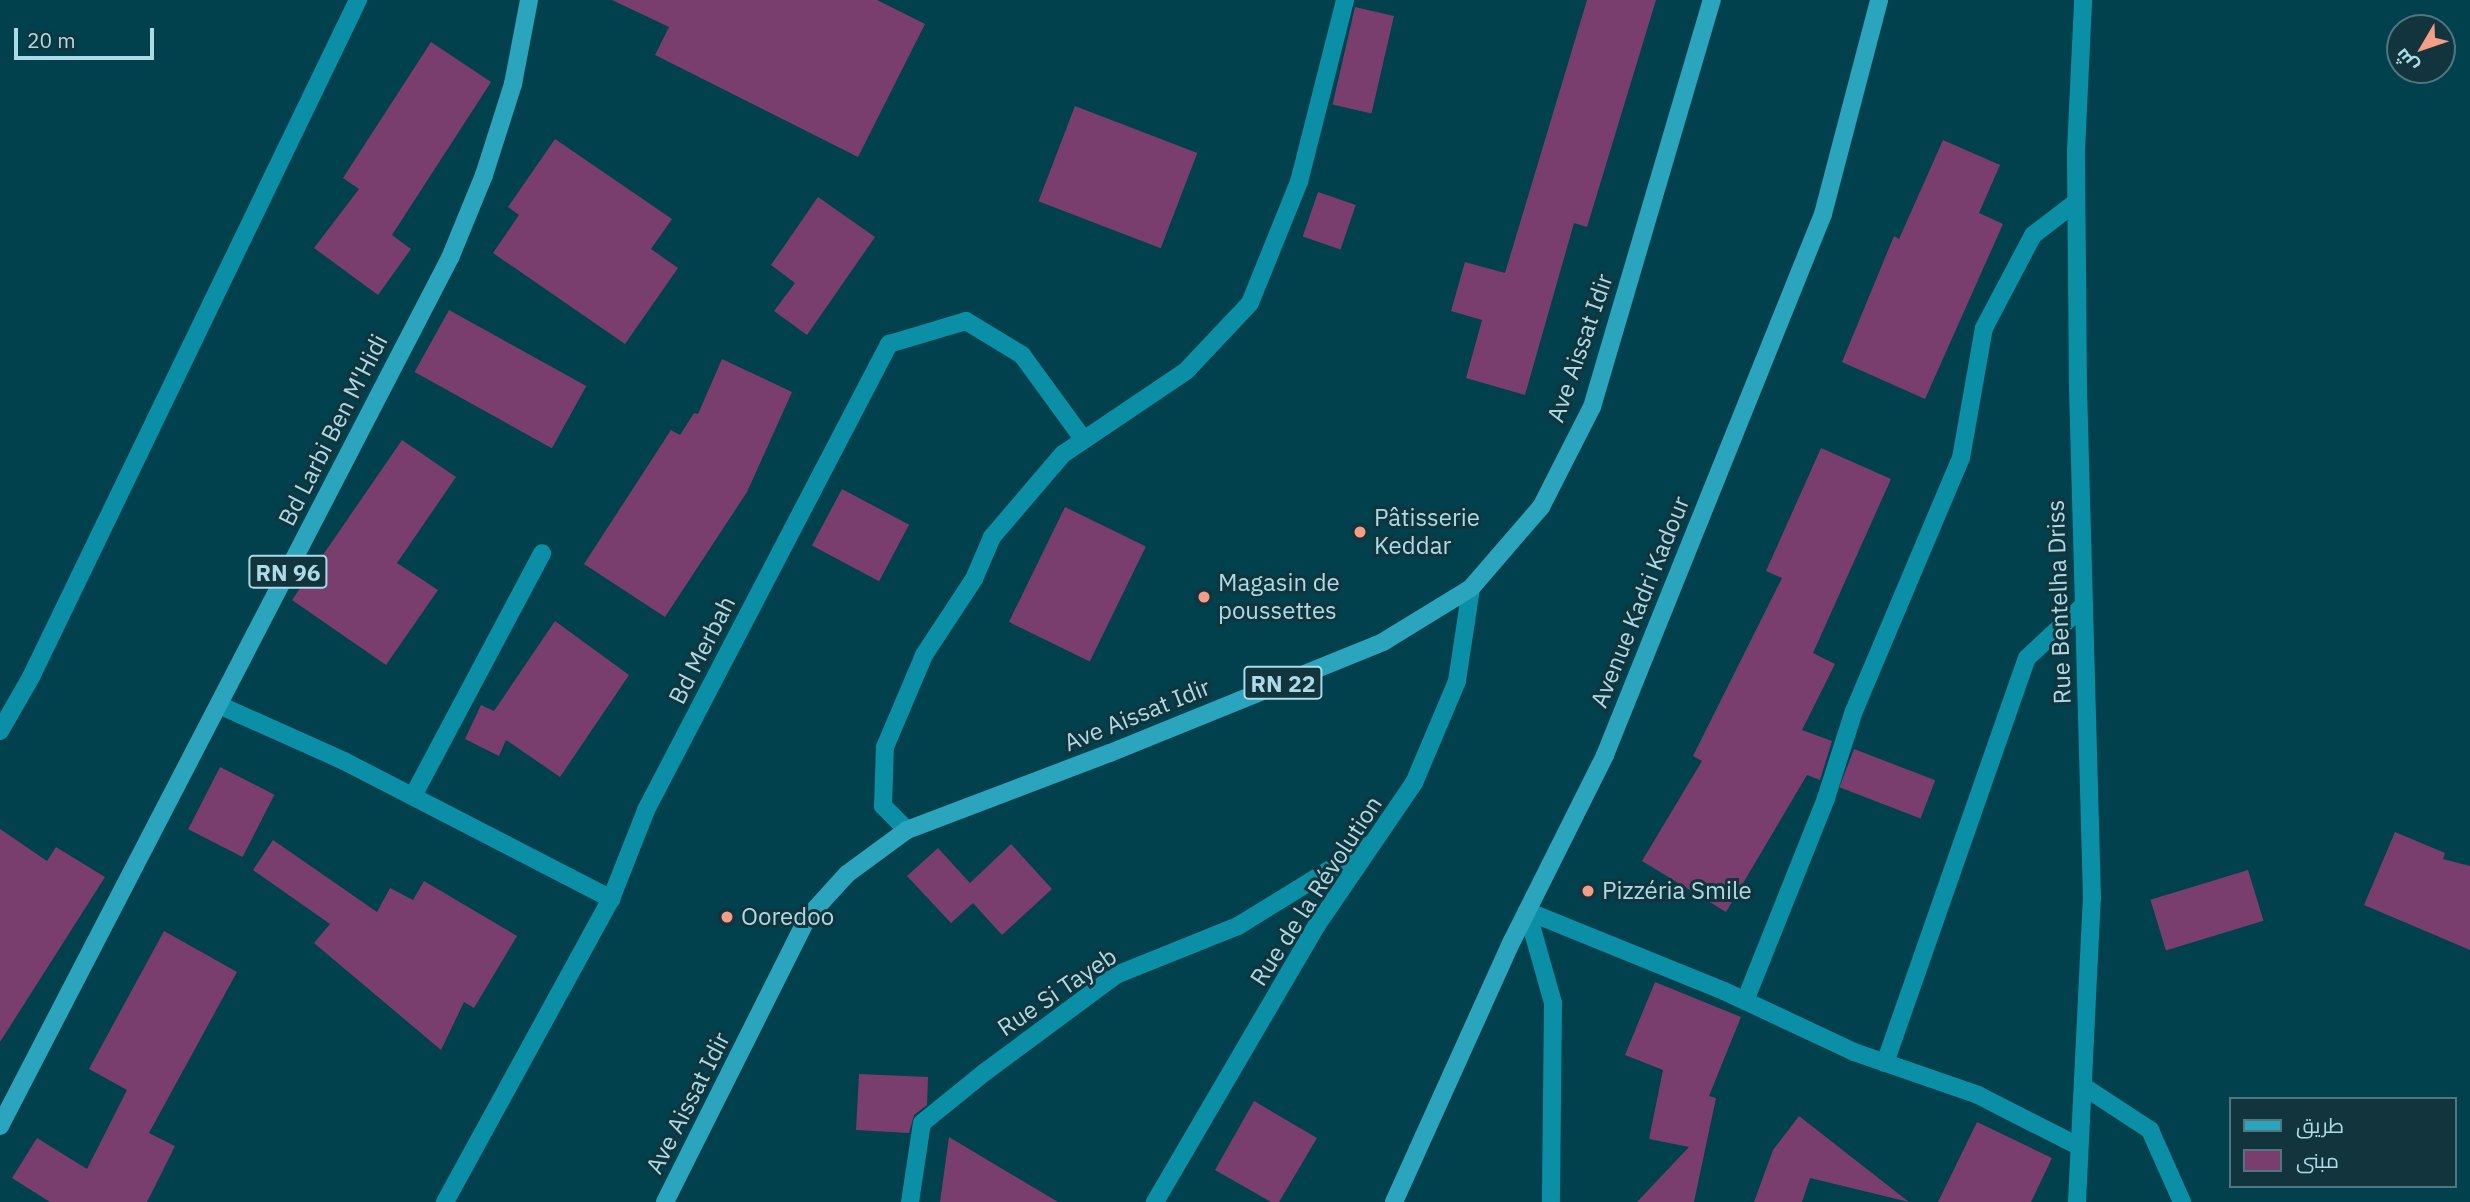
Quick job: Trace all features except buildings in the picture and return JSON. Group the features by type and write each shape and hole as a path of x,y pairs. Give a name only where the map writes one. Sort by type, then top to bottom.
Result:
{"main road":[{"name":"Bd Larbi Ben M'Hidi","path":"0,1126 450,258 484,175 513,85 529,0"},
{"name":"Ave Aissat Idir","path":"667,1202 674,1183 807,918 847,874 907,830 1383,642 1471,588 1541,507 1592,407 1712,0"},
{"name":"Avenue Kadri Kadour","path":"1394,1202 1527,911 1605,755 1823,214 1879,0"}],"street":[{"path":"0,731 31,677 358,0"},
{"path":"907,830 883,806 885,747 924,655 974,579 992,537 1063,454 1186,371 1250,303 1299,182 1345,0"},
{"name":"Rue Bentelha Driss","path":"2077,1202 2078,1146 2086,1088 2092,899 2076,202 2083,0"},
{"path":"1745,1001 1826,797 1869,673 1961,458 1984,328 2033,234 2076,202"},
{"name":"Bd Merbah","path":"445,1202 611,899 646,810 889,344 966,321 1022,355 1084,440"},
{"path":"413,796 542,553"},
{"name":"Rue de la Révolution","path":"1155,1202 1317,925 1414,783 1457,681 1471,588"},
{"path":"1885,1063 2027,658 2084,605"},
{"path":"219,705 413,796 611,899"},
{"name":"Rue Si Tayeb","path":"910,1202 922,1123 985,1072 1116,975 1238,926 1375,841"},
{"path":"1527,911 1745,1001 1885,1063 1978,1095 2078,1146"},
{"path":"1527,911 1553,1003 1551,1202"},
{"path":"2086,1088 2150,1130 2182,1202"}],"place":[{"name":"Pâtisserie Keddar","path":"1360,532"},
{"name":"Magasin de poussettes","path":"1204,597"},
{"name":"Pizzéria Smile","path":"1588,891"},
{"name":"Ooredoo","path":"727,917"}]}
